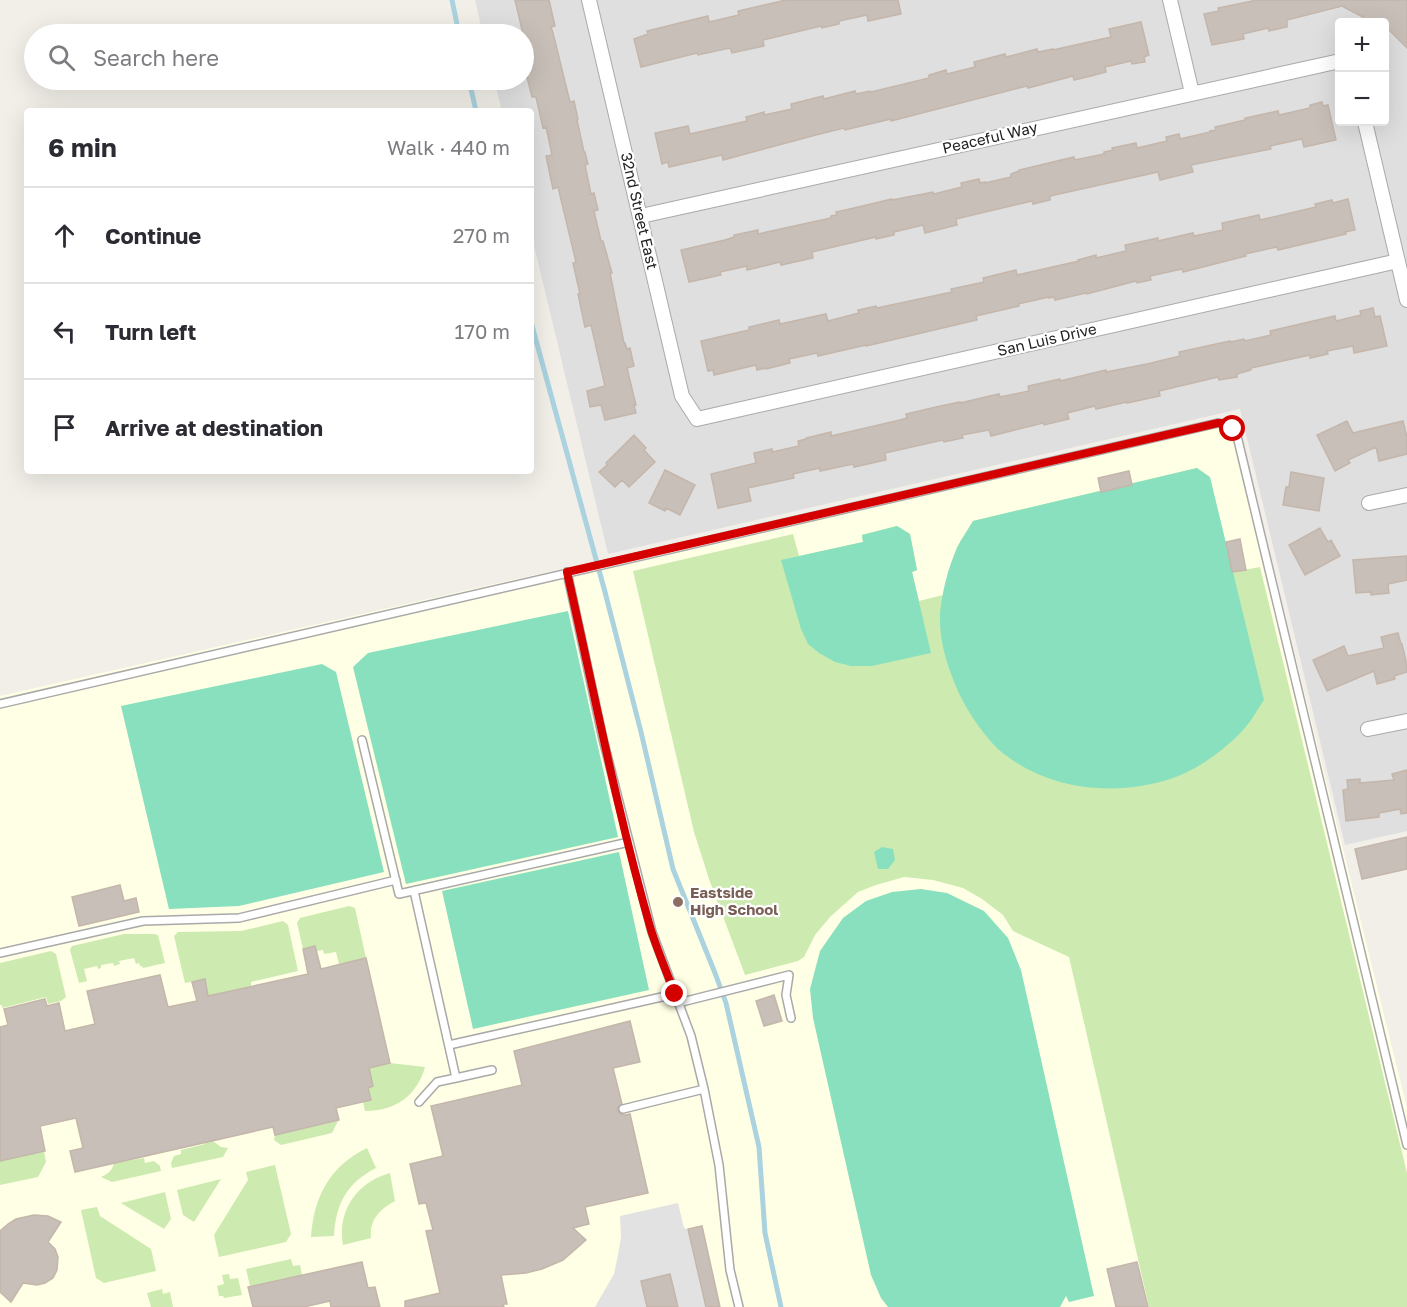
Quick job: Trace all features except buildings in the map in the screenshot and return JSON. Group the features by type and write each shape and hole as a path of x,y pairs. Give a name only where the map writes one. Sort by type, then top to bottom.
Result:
{"street":[{"path":"1170,0 1192,93"},
{"name":"32nd Street East","path":"594,1 682,396 697,419"},
{"name":"Peaceful Way","path":"641,216 1335,62"},
{"path":"1366,126 1407,300"},
{"name":"San Luis Drive","path":"697,419 1398,261"},
{"path":"1369,503 1407,495"},
{"path":"1368,729 1407,721"}],"lane":[{"path":"0,704 1223,423 1233,429 1237,436 1407,1145"},
{"path":"567,572 603,739 652,932 691,1036 704,1089 719,1165 730,1270 739,1307"},
{"path":"362,740 399,894 629,842"},
{"path":"0,954 143,921 239,918 396,880"},
{"path":"414,891 456,1078"},
{"path":"678,1003 789,975 786,995 790,1018"},
{"path":"449,1045 675,994"},
{"path":"419,1102 437,1082 492,1070"},
{"path":"623,1108 704,1089"}],"shaded area":[{"path":"475,0 1407,0 1407,831 1345,845 1240,409 608,554 534,246 534,108 501,108 497,90 534,90 534,24 481,24"},
{"name":"Eastside High School","path":"1236,416 1407,1108 1407,1307 0,1307 0,696"},
{"path":"678,1203 684,1228 689,1230 719,1307 595,1307 614,1274 621,1237 620,1216"}],"green space":[{"path":"1197,468 1233,572 1260,567 1407,1173 1407,1307 1149,1307 1069,957 1013,931 1003,915 963,888 933,880 904,877 858,892 830,917 815,935 804,957 798,961 745,975 694,832 633,571 793,534 799,556 863,542 862,535 897,526 910,534 917,570 912,572 919,601 943,595 957,547 973,521"},
{"path":"1197,468 1210,477 1264,700 1246,727 1220,751 1182,774 1152,784 1108,789 1086,787 1042,776 1023,766 997,748 976,722 959,693 946,659 940,614 948,572 960,541 973,521"},
{"path":"897,526 910,534 917,570 912,572 931,653 872,666 851,666 835,662 808,644 801,629 781,560 863,542 862,535"},
{"path":"568,611 618,837 406,884 353,667 368,653"},
{"path":"322,664 336,672 384,872 239,906 169,909 121,706"},
{"path":"882,847 893,849 895,860 888,869 878,869 874,852"},
{"path":"619,852 649,990 473,1029 442,891"},
{"path":"921,889 947,893 984,911 1008,938 1021,970 1094,1296 1069,1302 1066,1296 1060,1307 888,1307 881,1298 871,1275 813,1018 810,989 820,951 843,918 866,901 892,892"},
{"path":"349,906 355,908 366,958 339,964 336,952 324,954 323,950 317,951 315,946 303,949 297,923 300,918"},
{"path":"283,921 288,925 298,971 251,982 251,986 208,996 205,979 185,983 174,936 178,932 241,931"},
{"path":"124,934 158,935 165,963 143,968 139,963 136,964 134,958 119,961 120,964 114,966 113,963 101,965 98,969 97,966 84,969 87,981 79,983 70,950 72,946"},
{"path":"51,951 56,954 66,997 61,1001 48,1004 46,997 2,1008 0,1005 0,963"},
{"path":"390,1063 425,1067 416,1086 403,1100 386,1108 365,1111 363,1102 371,1100 368,1088 373,1086 369,1068"},
{"path":"338,1121 332,1133 281,1145 274,1140 275,1135"},
{"path":"213,1141 221,1147 228,1148 223,1157 172,1168 171,1163 174,1156 181,1154 181,1150"},
{"path":"367,1148 376,1168 357,1180 345,1195 337,1214 334,1236 311,1237 316,1208 326,1184 343,1164"},
{"path":"44,1151 46,1162 38,1177 0,1185 0,1161"},
{"path":"144,1158 145,1163 154,1161 160,1166 161,1171 112,1182 101,1177 109,1172 114,1163"},
{"path":"275,1165 291,1234 286,1242 219,1257 214,1235 248,1180 246,1172"},
{"path":"390,1173 395,1201 374,1220 371,1238 343,1245 343,1221 352,1200 368,1183"},
{"path":"221,1179 194,1222 183,1215 177,1190"},
{"path":"165,1192 171,1219 164,1229 121,1203"},
{"path":"97,1207 100,1216 151,1249 156,1271 104,1283 96,1278 81,1210"},
{"path":"291,1259 293,1266 300,1265 302,1275 250,1286 246,1269"},
{"path":"229,1274 230,1279 238,1278 242,1295 224,1298 219,1296 217,1286 224,1284 222,1275"},
{"path":"162,1289 163,1294 170,1292 173,1307 151,1307 147,1293"}],"waterway":[{"path":"452,0 457,24"},
{"path":"471,90 475,108"},
{"path":"534,333 605,592 673,869 726,1003 759,1147 765,1233 781,1307"}],"place":[{"name":"Eastside High School","path":"678,902"}],"route":[{"path":"675,994 652,932 632,855 603,739 567,572 1218,423 1223,423 1233,429"}]}
